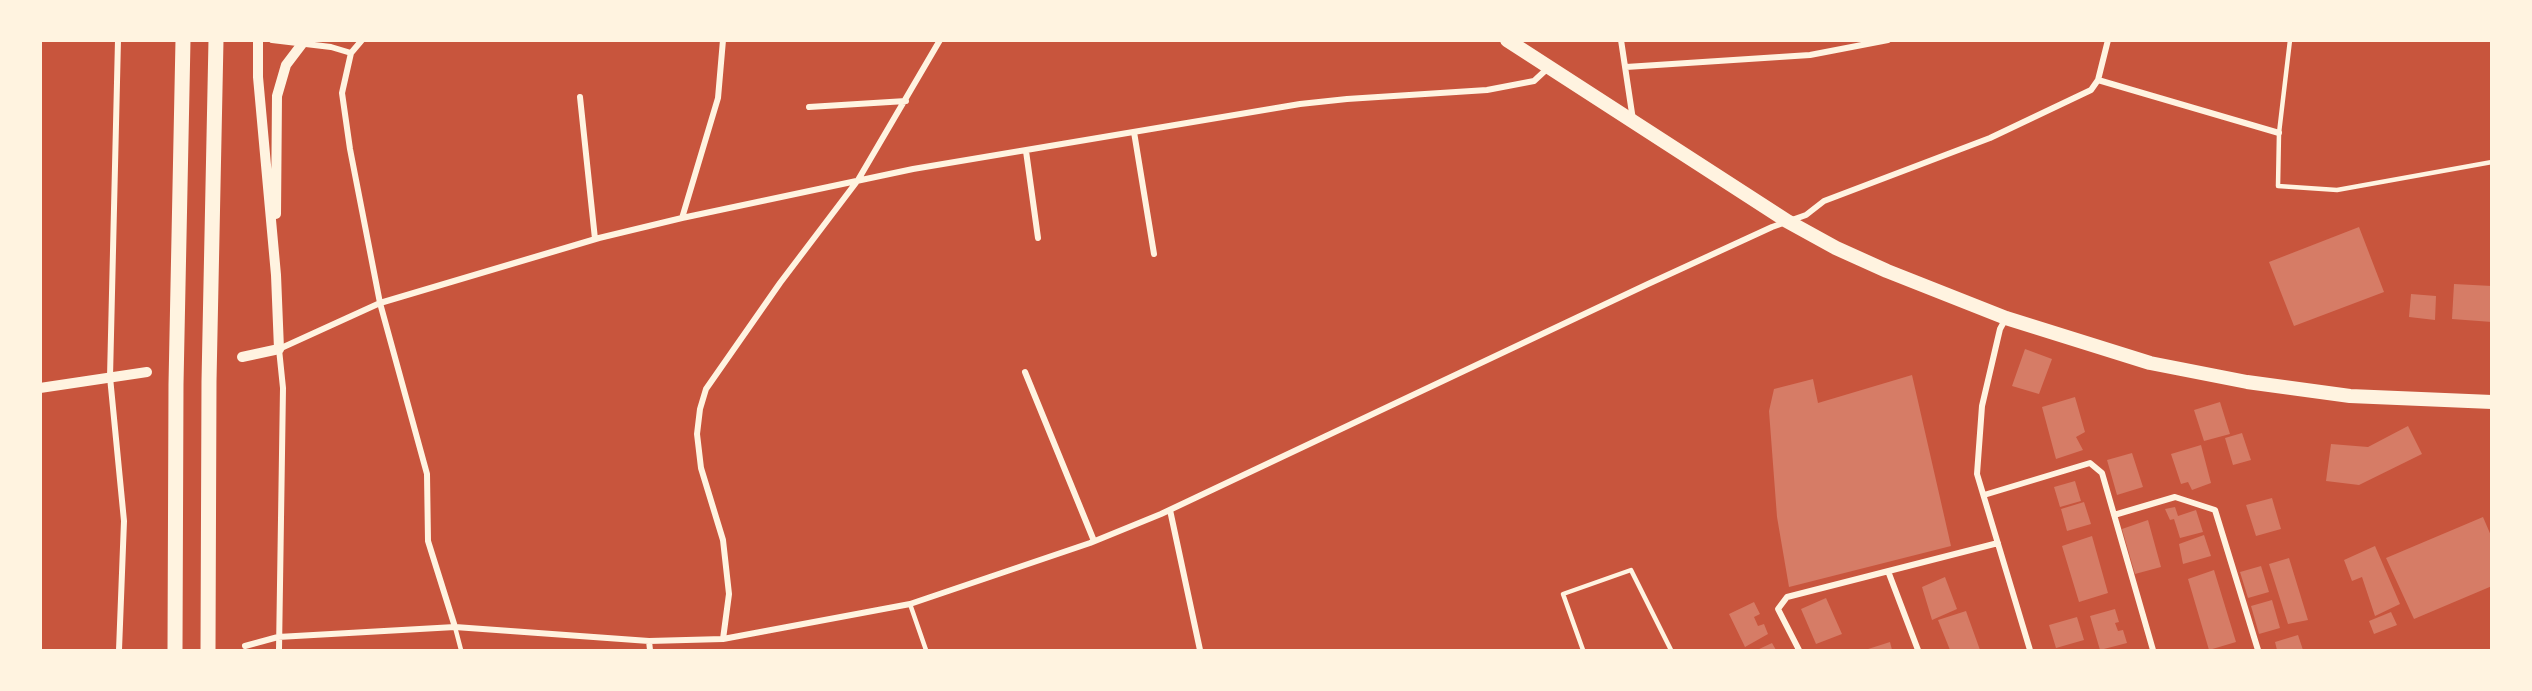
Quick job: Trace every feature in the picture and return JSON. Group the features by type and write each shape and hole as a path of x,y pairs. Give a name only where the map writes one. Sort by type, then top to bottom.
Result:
{"highway":[{"path":"175,651 176,384 183,40"},
{"path":"208,651 209,393 216,40"},
{"path":"1507,40 1787,221 1887,272 2006,318 2150,363 2247,382 2350,396 2492,402"}],"street":[{"path":"118,40 110,377 124,521 119,651"},
{"path":"258,40 258,77 276,275"},
{"path":"272,40 331,47 351,53"},
{"path":"279,651 283,388 276,275 277,96 286,65 305,40"},
{"path":"362,40 351,53 342,93 380,303 427,474 428,541 455,627"},
{"path":"682,218 718,98 723,40"},
{"path":"723,639 729,594 723,540 701,468 697,434 700,409 706,389 780,283 858,180 940,40"},
{"path":"1622,40 1633,120"},
{"path":"1626,68 1810,55 1888,40"},
{"path":"245,645 278,637 455,627 649,641 723,639 910,603 1094,541 1170,510 1637,289 1787,221 1806,215 1824,201 1990,138 2091,90 2098,80 2108,40"},
{"path":"242,357 279,349 380,303 595,239 682,218 858,180 1300,104 1487,90 1534,81 1549,68"},
{"path":"2098,80 2279,133"},
{"path":"580,97 595,239"},
{"path":"809,107 906,101"},
{"path":"1134,132 1154,254"},
{"path":"1026,151 1038,238"},
{"path":"2006,318 2000,329 1982,406 1977,474 2030,651"},
{"path":"40,388 147,372"},
{"path":"1025,372 1094,541"},
{"path":"1984,495 2090,464 2102,473 2153,651"},
{"path":"2114,515 2175,497 2215,510 2258,651"},
{"path":"1170,510 1200,651"},
{"path":"1799,651 1779,609 1787,597 1998,543"},
{"path":"1888,572 1918,651"},
{"path":"649,641 650,651"}],"lane":[{"path":"2290,40 2279,133 2278,186 2337,190 2492,162"},
{"path":"1582,651 1563,594 1631,570 1671,651"},
{"path":"910,603 926,651"},
{"path":"455,627 461,651"}],"building":[{"path":"2359,227 2384,292 2294,326 2269,262"},
{"path":"2454,284 2492,286 2492,322 2452,319"},
{"path":"2411,294 2436,296 2435,320 2409,317"},
{"path":"2025,349 2052,359 2039,394 2012,386"},
{"path":"1912,375 1951,546 1789,587 1777,517 1769,411 1774,389 1813,379 1818,403"},
{"path":"2075,397 2085,432 2076,437 2083,450 2056,459 2042,407"},
{"path":"2220,402 2230,434 2204,441 2194,410"},
{"path":"2408,426 2422,454 2359,485 2326,481 2331,444 2368,447"},
{"path":"2242,433 2251,460 2233,465 2225,438"},
{"path":"2201,445 2211,483 2192,490 2188,482 2181,484 2171,454"},
{"path":"2132,453 2143,487 2117,495 2107,460"},
{"path":"2075,481 2081,501 2060,507 2054,487"},
{"path":"2272,498 2281,529 2256,536 2246,505"},
{"path":"2084,502 2091,524 2067,531 2061,509"},
{"path":"2175,507 2178,516 2196,510 2203,532 2180,538 2174,519 2170,520 2165,509"},
{"path":"2483,517 2492,538 2492,586 2414,619 2386,558"},
{"path":"2148,520 2161,567 2135,574 2122,529"},
{"path":"2204,535 2211,556 2183,564 2179,544"},
{"path":"2092,536 2108,593 2079,602 2062,546"},
{"path":"2375,546 2400,604 2375,616 2362,577 2352,581 2344,560"},
{"path":"2289,558 2308,620 2288,624 2269,564"},
{"path":"2261,566 2269,592 2248,598 2240,572"},
{"path":"2214,570 2236,642 2209,650 2188,579"},
{"path":"1945,577 1957,609 1932,620 1922,587"},
{"path":"1826,598 1842,634 1816,644 1801,609"},
{"path":"2272,600 2280,628 2259,634 2251,606"},
{"path":"1754,602 1760,614 1754,617 1758,626 1764,624 1768,634 1745,647 1729,614"},
{"path":"2115,609 2119,622 2115,623 2118,631 2123,630 2127,643 2100,650 2090,616"},
{"path":"1966,611 1980,650 1950,650 1938,620"},
{"path":"2391,612 2397,625 2374,634 2369,621"},
{"path":"2077,617 2084,640 2056,648 2049,625"},
{"path":"2298,635 2303,650 2277,650 2275,642"},
{"path":"1890,642 1892,650 1865,650"},
{"path":"1772,643 1776,650 1757,650"}]}
